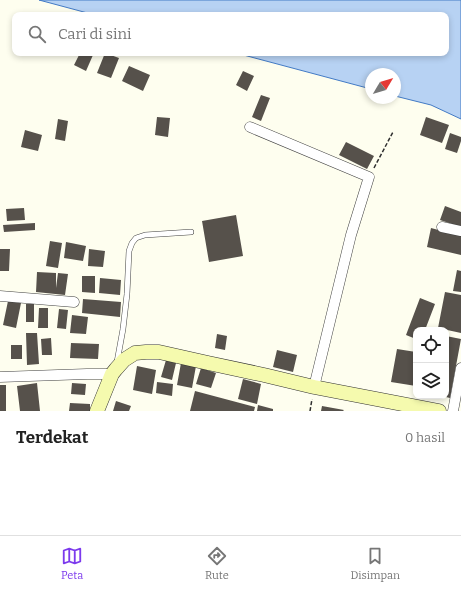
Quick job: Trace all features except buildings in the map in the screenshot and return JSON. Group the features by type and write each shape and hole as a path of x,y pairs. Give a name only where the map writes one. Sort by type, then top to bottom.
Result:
{"street":[{"path":"250,127 369,177 351,235 314,387"},
{"path":"442,227 461,231"},
{"path":"0,296 74,302"},
{"path":"97,411 114,371 124,360 135,353 159,352 314,387 439,411"},
{"path":"453,411 461,368"},
{"path":"0,377 86,374 114,371"}],"lane":[{"path":"114,371 123,329 127,294 129,251 132,243 136,238 144,235 191,232"}],"path":[{"path":"369,177 393,132"}],"water":[{"path":"39,0 461,0 461,119 431,105 401,98 401,68 365,68 365,87 247,56 449,56 449,12 84,12"}]}
